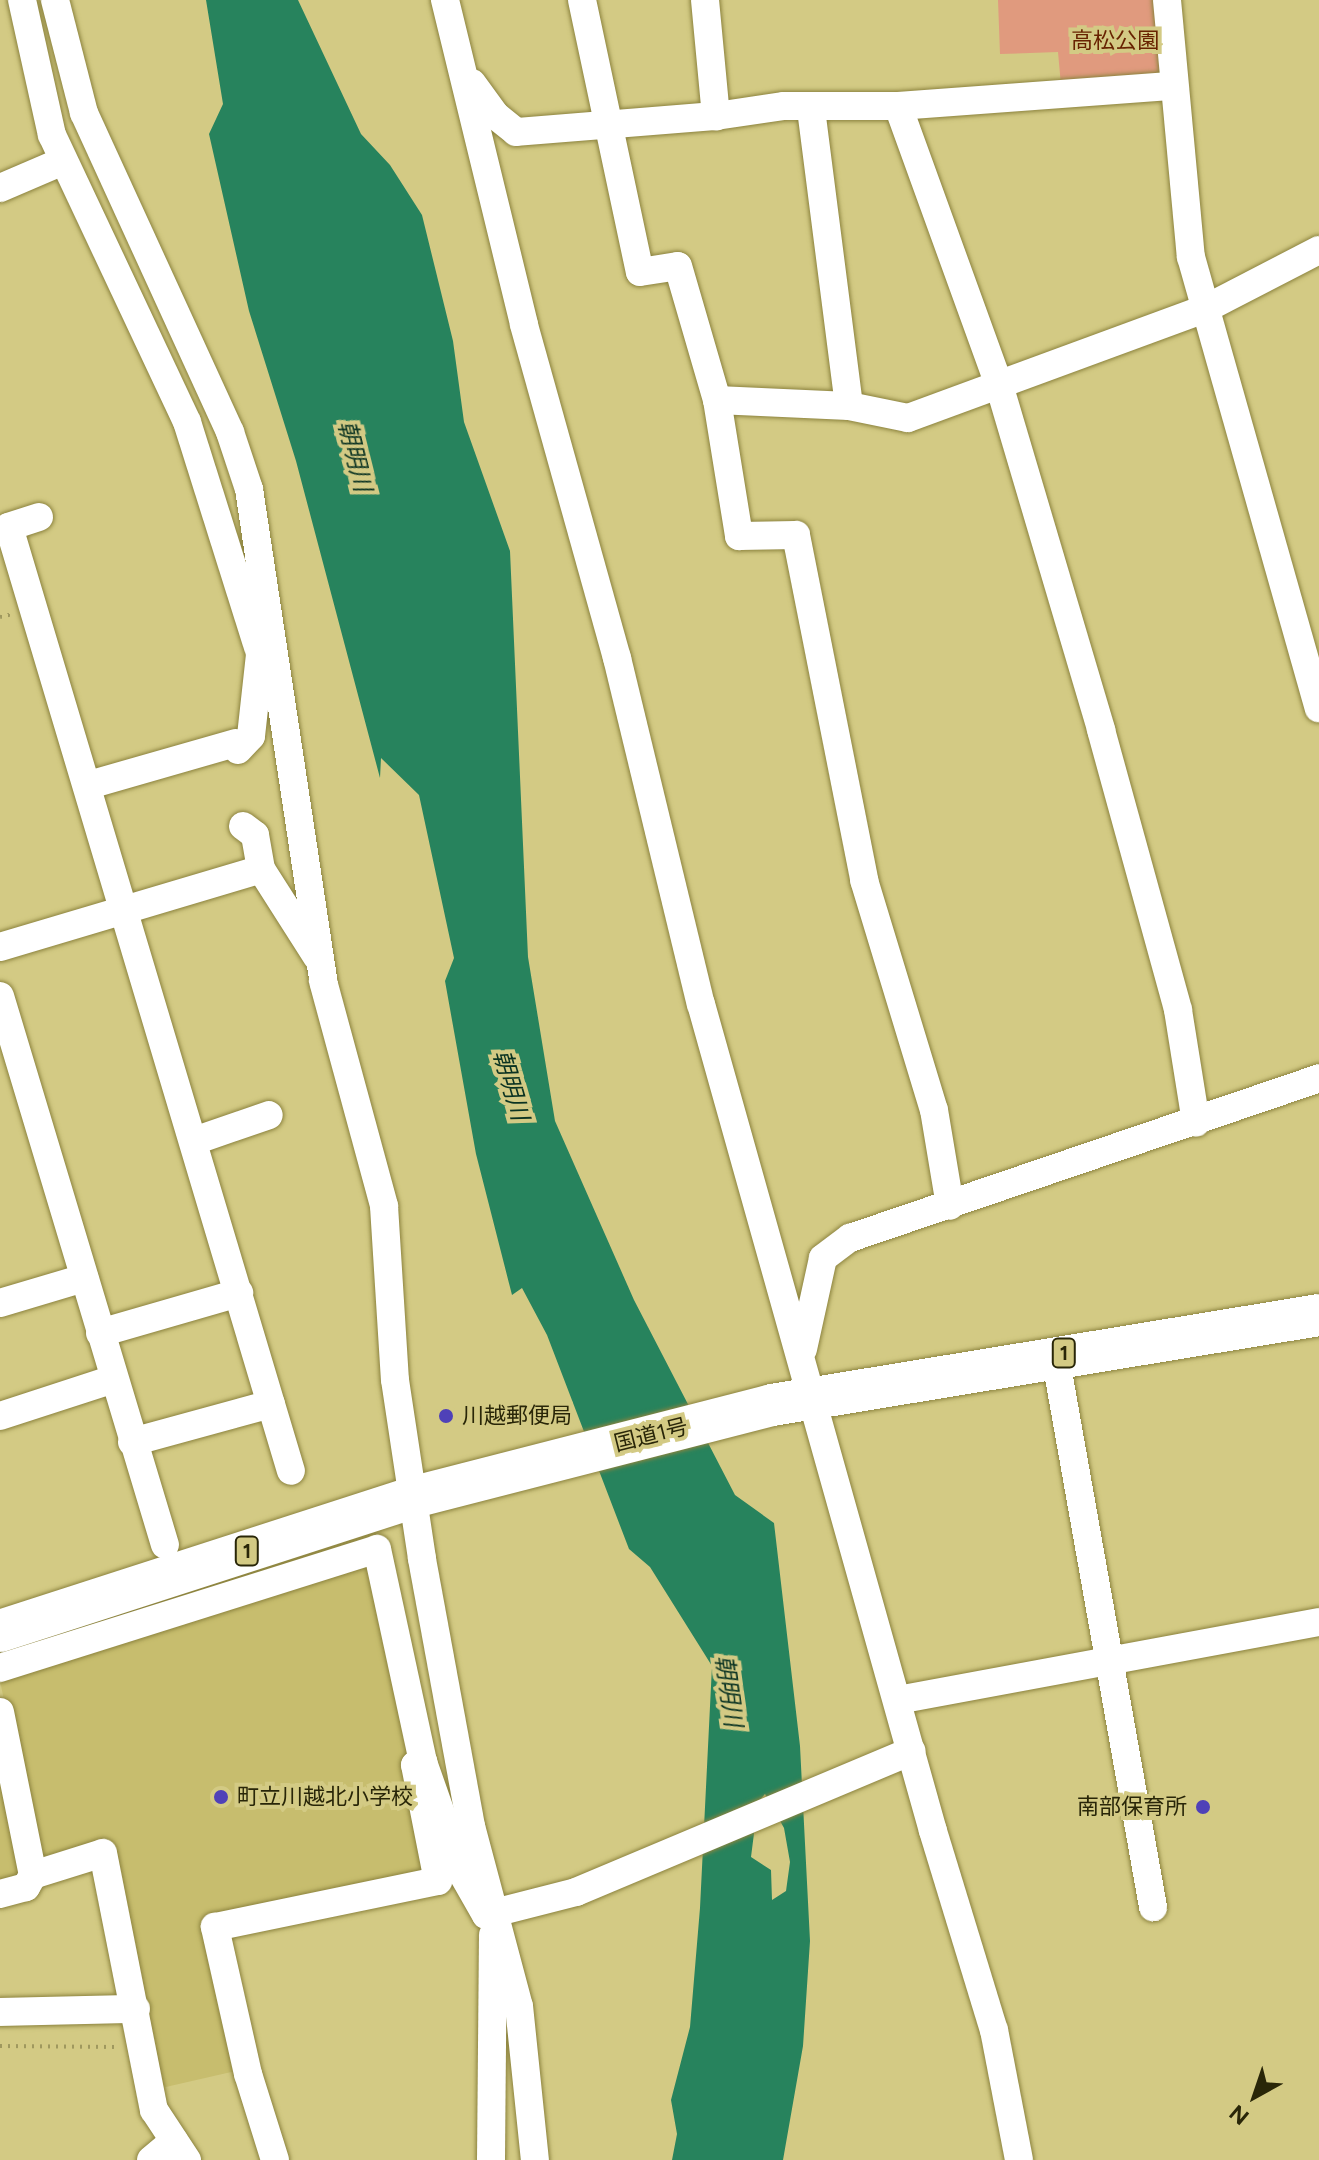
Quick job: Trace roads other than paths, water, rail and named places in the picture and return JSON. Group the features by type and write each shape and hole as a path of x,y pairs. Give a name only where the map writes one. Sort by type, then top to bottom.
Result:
{"highway":[{"name":"国道1号","path":"0,1631 414,1497 794,1388 1055,1355 1319,1315"}],"street":[{"path":"22,0 43,111 63,161 187,422 267,656 251,736 237,747 89,785"},
{"path":"55,0 84,113 242,460 267,656 320,961 384,1206 395,1380 471,1826 519,2006 535,2160"},
{"path":"445,0 524,325 617,658 794,1388 898,1700 994,2030 1019,2160"},
{"path":"582,0 640,272 678,266 717,400 739,536 796,535 860,865 934,1110 950,1206"},
{"path":"705,0 716,116"},
{"path":"1167,0 1191,257 1319,708"},
{"path":"461,65 495,115 516,132 610,127 784,106 811,109 898,106 1173,86"},
{"path":"898,106 1000,388 1178,1010 1196,1123"},
{"path":"811,109 849,406"},
{"path":"0,188 63,161"},
{"path":"717,400 849,406 908,418 1000,388 1205,309 1319,250"},
{"path":"39,517 9,527 126,908 291,1471"},
{"path":"243,826 255,835 261,869 320,961"},
{"path":"0,947 261,869"},
{"path":"0,996 165,1545"},
{"path":"794,1388 812,1290 823,1258 850,1238 1196,1123 1319,1078"},
{"path":"194,1141 269,1115"},
{"path":"0,1303 84,1278"},
{"path":"100,1333 239,1293"},
{"path":"1055,1355 1153,1907"},
{"path":"0,1416 114,1379"},
{"path":"132,1442 271,1404"},
{"path":"0,1668 184,1606 377,1549 423,1762 462,1873 486,1915 576,1892 912,1751"},
{"path":"898,1700 1112,1663 1319,1622"},
{"path":"423,1762 427,1652 436,1634"},
{"path":"0,1712 33,1875 26,1887 0,1894"},
{"path":"275,2160 248,2074 215,1927 438,1881 415,1765 423,1762"},
{"path":"33,1875 103,1853 154,2110 181,2150 151,2160"},
{"path":"491,2160 494,1914"},
{"path":"0,2012 136,2009"}],"water":[{"name":"朝明川","path":"206,0 298,0 361,134 390,165 422,215 453,341 464,422 510,551 528,957 555,1121 634,1300 735,1495 774,1523 800,1746 810,1941 803,2046 783,2160 672,2160 677,2134 671,2100 690,2027 700,1908 712,1666 650,1567 629,1549 547,1335 522,1288 512,1295 476,1154 445,981 454,958 419,795 381,758 380,778 296,461 249,311 209,134 223,104","holes":["765,1794 784,1828 790,1862 786,1891 772,1900 771,1870 751,1857 758,1802"]}],"place":[{"name":"川越郵便局","path":"446,1416"},
{"name":"町立川越北小学校","path":"221,1797"},
{"name":"南部保育所","path":"1203,1807"}],"park label":[{"name":"高松公園","path":"1115,41"}]}
